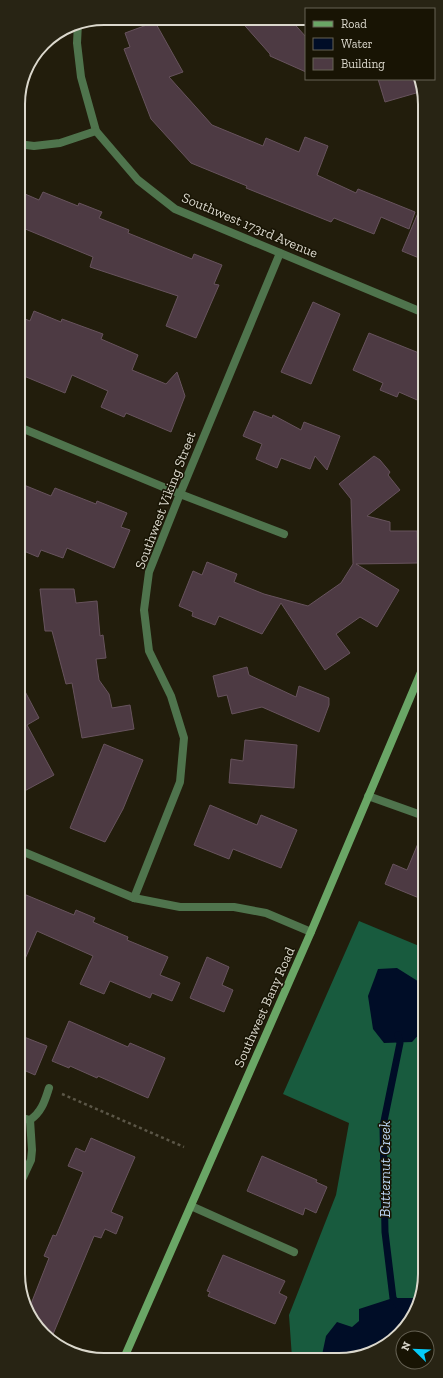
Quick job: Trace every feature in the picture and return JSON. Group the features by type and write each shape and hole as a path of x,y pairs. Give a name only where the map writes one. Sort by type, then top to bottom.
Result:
{"street":[{"path":"25,145 34,146 60,143 96,131 81,77 77,43 78,30"},
{"name":"Southwest 173rd Avenue","path":"96,131 138,180 176,210 418,310"},
{"name":"Southwest Viking Street","path":"134,898 180,782 184,738 171,696 149,651 144,610 149,572 280,253"},
{"path":"25,429 180,494 284,534"},
{"name":"Southwest Bany Road","path":"126,1353 311,932 418,679"},
{"path":"368,796 418,814"},
{"path":"25,853 134,898 180,907 240,908 266,913 311,932"},
{"path":"30,1120 37,1115 53,1090"},
{"path":"25,1119 30,1120"},
{"path":"25,1174 31,1160 32,1150 30,1120"},
{"path":"191,1206 294,1252"}],"path":[{"path":"53,1090 184,1147"}],"green space":[{"path":"359,921 418,946 418,1280 414,1300 405,1318 383,1340 369,1347 345,1353 292,1353 289,1315 336,1195 349,1123 283,1094"}],"water":[{"path":"397,968 418,981 418,1036 412,1042 384,1043 373,1029 368,996 378,969"},
{"path":"393,1298 414,1298 405,1318 383,1340 360,1350 345,1353 322,1353 326,1336 337,1322 352,1327 359,1321 359,1309"}],"building":[{"path":"147,25 157,25 183,72 169,77 212,125 263,146 266,138 299,152 305,137 328,146 317,175 356,193 358,189 415,212 409,229 381,217 374,234 334,218 331,222 246,188 247,186 191,163 151,119 124,49 130,47 125,33"},
{"path":"244,25 295,25 305,36 305,72 270,56 270,54"},
{"path":"378,80 414,80 417,93 385,102"},
{"path":"43,192 78,206 79,203 102,212 99,218 129,230 128,233 192,259 194,254 222,265 214,284 219,285 196,338 166,326 178,296 90,267 93,257 25,229 25,194 39,200"},
{"path":"418,213 418,258 402,251"},
{"path":"313,302 340,314 311,384 281,372"},
{"path":"34,311 61,322 62,319 103,334 101,339 138,355 132,370 166,384 177,372 185,396 171,432 126,413 124,417 101,407 108,391 72,375 65,393 25,376 25,319 30,321"},
{"path":"369,333 418,353 418,400 399,392 397,397 380,390 383,383 353,370"},
{"path":"254,411 272,418 273,415 301,430 304,422 340,436 327,470 315,456 310,469 281,458 277,468 256,459 262,444 243,436"},
{"path":"374,456 380,460 390,472 388,475 400,490 367,516 390,522 390,531 417,531 418,563 356,564 399,590 377,627 360,617 336,634 350,653 325,670 281,603 262,634 219,616 215,625 192,616 193,612 179,606 193,571 202,575 207,562 237,574 234,582 264,594 308,606 341,583 353,564 351,499 339,484"},
{"path":"25,485 51,496 55,488 96,504 97,501 127,513 121,527 130,530 114,568 67,548 63,558 41,550 38,557 25,552"},
{"path":"40,589 74,589 76,603 97,601 100,636 103,635 106,658 96,659 99,680 109,694 112,708 130,705 134,729 82,738 72,683 66,684 52,631 45,631"},
{"path":"247,667 249,675 296,697 299,686 329,698 329,705 319,732 262,707 232,714 227,695 218,697 213,676"},
{"path":"25,691 39,718 27,725 54,775 25,791"},
{"path":"245,740 297,745 294,788 229,783 231,759 243,761"},
{"path":"104,744 143,760 123,809 105,842 70,828"},
{"path":"210,805 257,825 261,815 297,830 281,868 233,849 229,859 194,845"},
{"path":"418,843 418,898 385,884 393,864 407,870"},
{"path":"25,895 74,915 76,910 95,918 93,922 128,937 127,940 168,957 160,975 180,983 172,1001 152,993 150,998 110,981 104,994 80,984 93,956 37,931 25,959"},
{"path":"207,957 229,967 222,985 233,990 224,1012 190,998"},
{"path":"69,1021 128,1047 130,1043 165,1058 148,1098 98,1076 97,1078 70,1066 69,1068 52,1061"},
{"path":"25,1037 47,1046 35,1075 25,1071"},
{"path":"91,1138 135,1157 111,1212 123,1217 116,1234 105,1229 101,1238 94,1236 53,1334 41,1322 31,1304 49,1258 44,1256 53,1235 56,1236 83,1172 68,1166 76,1148 85,1152"},
{"path":"262,1156 317,1180 316,1182 327,1187 316,1213 305,1208 303,1215 247,1191"},
{"path":"223,1255 285,1281 279,1293 287,1297 275,1324 208,1296 210,1292 207,1291"}],"waterway":[{"name":"Butternut Creek","path":"398,1035 400,1043 383,1126 385,1232 393,1298 406,1316"}]}
